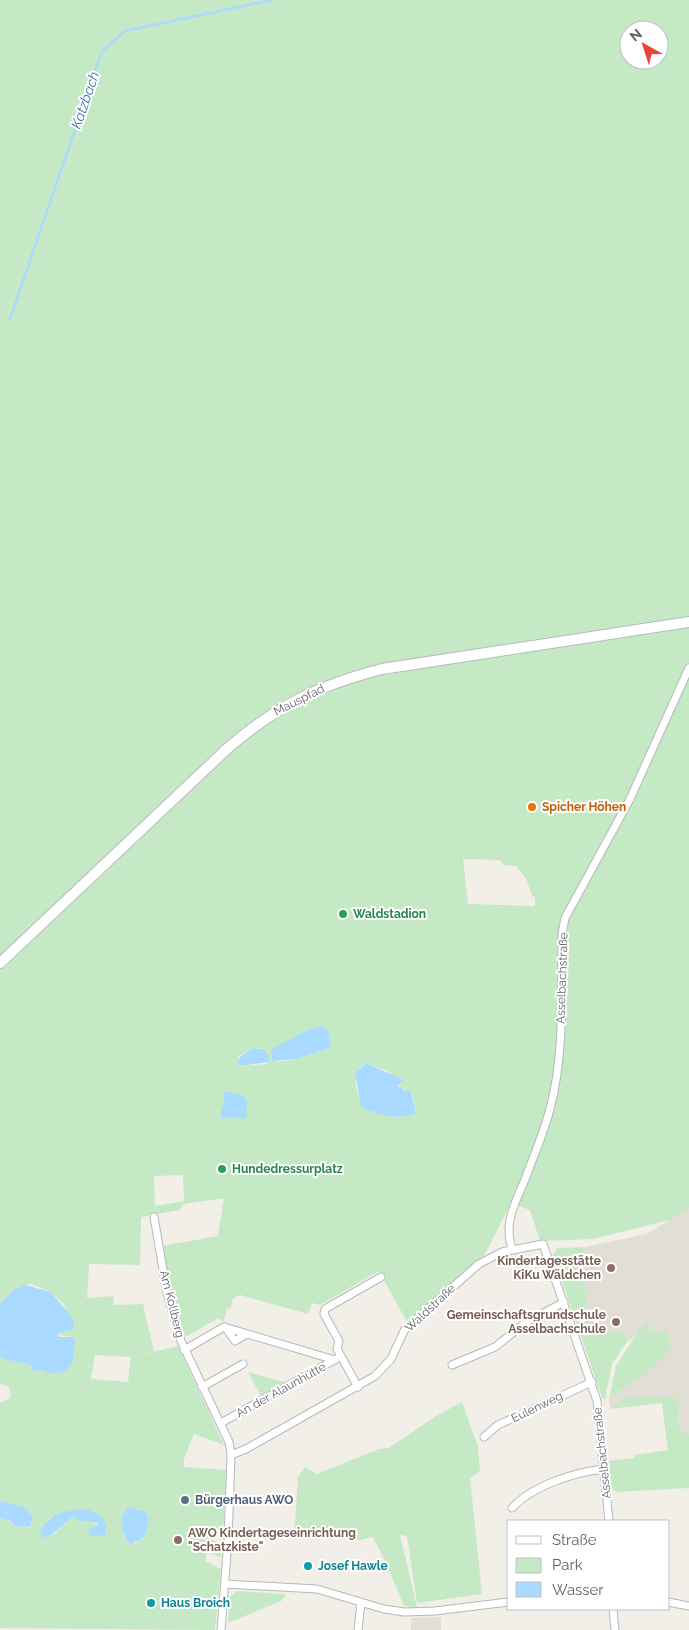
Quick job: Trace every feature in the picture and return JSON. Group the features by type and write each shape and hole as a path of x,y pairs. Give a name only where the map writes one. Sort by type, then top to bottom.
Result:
{"street":[{"name":"Mauspfad","path":"0,963 228,747 261,720 295,700 339,681 382,669 689,622"},
{"name":"Asselbachstraße","path":"512,1250 508,1233 511,1212 546,1121 554,1091 559,1050 562,934 565,918 630,799 689,668"},
{"name":"Am Kollberg","path":"154,1217 167,1293 184,1350 229,1442 231,1455"},
{"name":"Asselbachstraße","path":"543,1244 592,1382 599,1408 609,1520"},
{"name":"Waldstraße","path":"231,1455 246,1449 358,1387 385,1367 395,1352 405,1328 479,1264 494,1255 543,1244"},
{"path":"358,1387 338,1358 338,1341 324,1314 324,1309 381,1277"},
{"path":"452,1365 495,1347 525,1323 564,1302"},
{"path":"184,1350 224,1327 235,1341 246,1334 338,1358"},
{"name":"An der Alaunhütte","path":"220,1423 338,1358"},
{"path":"202,1387 243,1364"},
{"name":"Eulenweg","path":"484,1437 498,1426 592,1382"},
{"path":"221,1630 231,1455"},
{"path":"512,1508 523,1495 586,1471 604,1469"},
{"path":"225,1584 317,1589 384,1610 404,1612 435,1611 507,1602"},
{"path":"358,1630 361,1602"},
{"path":"669,1602 689,1606"},
{"path":"613,1610 614,1630"}],"shaded area":[{"name":"Gemeinschaftsgrundschule Asselbachschule","path":"689,1208 689,1434 684,1434 678,1426 679,1402 676,1402 675,1398 625,1397 610,1409 609,1399 637,1377 639,1379 668,1338 667,1331 648,1330 647,1320 630,1342 625,1334 601,1331 588,1323 585,1282 574,1282 574,1256 585,1255 585,1247 647,1234"},
{"path":"441,1617 441,1630 411,1630 411,1618"}],"green space":[{"path":"0,0 689,0 689,1208 670,1220 593,1239 540,1241 530,1210 511,1203 484,1256 407,1322 379,1271 320,1305 312,1303 308,1314 240,1295 233,1298 230,1309 227,1308 223,1323 219,1318 185,1337 165,1266 162,1246 218,1236 224,1198 184,1204 179,1210 141,1217 140,1265 89,1264 87,1298 113,1296 114,1305 143,1304 154,1352 178,1346 224,1445 194,1434 184,1459 184,1467 226,1470 223,1534 211,1530 210,1539 222,1544 221,1558 207,1551 205,1561 221,1569 215,1630 0,1628 0,1518 11,1521 14,1525 30,1528 33,1516 23,1507 0,1501 0,1403 9,1399 11,1394 8,1386 0,1384 0,1356 3,1359 31,1365 32,1370 71,1357 75,1341 73,1337 57,1335 58,1331 73,1330 72,1317 67,1313 64,1304 51,1292 29,1284 14,1290 0,1304","holes":["463,859 500,860 504,865 516,866 526,879 533,897 535,897 535,906 468,904","322,1026 328,1035 330,1048 296,1059 276,1062 273,1048 306,1031","254,1048 259,1048 267,1064 239,1066 237,1061 239,1056","366,1063 381,1068 395,1076 401,1084 399,1087 412,1092 416,1114 394,1117 368,1111 361,1100 356,1086 357,1073 360,1067","224,1091 232,1094 234,1117 223,1119","183,1175 184,1201 155,1206 154,1176","95,1355 131,1357 128,1382 91,1379","128,1507 146,1512 149,1520 136,1543 131,1544 124,1536 122,1527 123,1516","79,1510 98,1514 104,1521 107,1531 87,1532 90,1528 99,1527 91,1522 76,1519 74,1516 53,1535 41,1531 50,1517"]},
{"path":"585,1247 585,1255 574,1256 574,1281 585,1282 588,1323 601,1323 601,1331 625,1334 628,1340 612,1364 605,1399 602,1398 553,1255 558,1248"},
{"path":"645,1321 648,1321 648,1330 667,1331 671,1345 668,1352 639,1379 637,1377 609,1399 616,1366"},
{"path":"248,1372 287,1383 262,1398"},
{"path":"625,1397 676,1398 676,1402 679,1402 678,1426 684,1434 689,1434 689,1488 616,1492 611,1488 608,1461 634,1458 634,1455 668,1450 662,1403 610,1409"},
{"path":"462,1402 478,1447 480,1471 470,1478 482,1594 417,1603 407,1536 400,1535 417,1607 404,1606 373,1537 359,1540 294,1536 298,1477 305,1467 317,1474 379,1449 389,1448 436,1416"},
{"path":"237,1591 284,1594 285,1596 281,1601 228,1623 230,1597"}],"water":[{"path":"322,1026 327,1029 330,1048 296,1059 273,1061 271,1053 273,1048 306,1031"},
{"path":"254,1048 264,1050 269,1056 269,1062 239,1066 237,1061 242,1055"},
{"path":"366,1063 404,1080 398,1086 404,1090 411,1091 416,1114 399,1117 387,1116 368,1111 361,1106 355,1073"},
{"path":"223,1091 243,1096 247,1101 246,1119 234,1117 223,1119 220,1116 224,1102"},
{"path":"25,1285 51,1292 74,1320 73,1330 57,1333 59,1337 73,1337 75,1341 72,1364 65,1371 52,1373 38,1369 33,1372 31,1365 3,1359 0,1356 0,1304 14,1290"},
{"path":"0,1501 23,1507 33,1516 30,1527 15,1526 11,1521 0,1518"},
{"path":"128,1507 146,1512 149,1520 144,1537 131,1544 124,1536 122,1526 123,1516"},
{"path":"84,1509 98,1514 102,1518 106,1525 105,1535 89,1536 88,1529 99,1525 94,1522 77,1520 74,1516 49,1537 44,1537 40,1531 48,1520 58,1514"}],"waterway":[{"name":"Katzbach","path":"10,319 102,51 125,31 272,0"}],"place":[{"name":"Spicher Höhen","path":"532,807"},
{"name":"Waldstadion","path":"343,914"},
{"name":"Hundedressurplatz","path":"222,1169"},
{"name":"Kindertagesstätte KiKu Wäldchen","path":"611,1268"},
{"name":"Gemeinschaftsgrundschule Asselbachschule","path":"616,1322"},
{"name":"Bürgerhaus AWO","path":"185,1500"},
{"name":"AWO Kindertageseinrichtung \"Schatzkiste\"","path":"178,1540"},
{"name":"Josef Hawle","path":"308,1566"},
{"name":"Haus Broich","path":"151,1603"}]}
